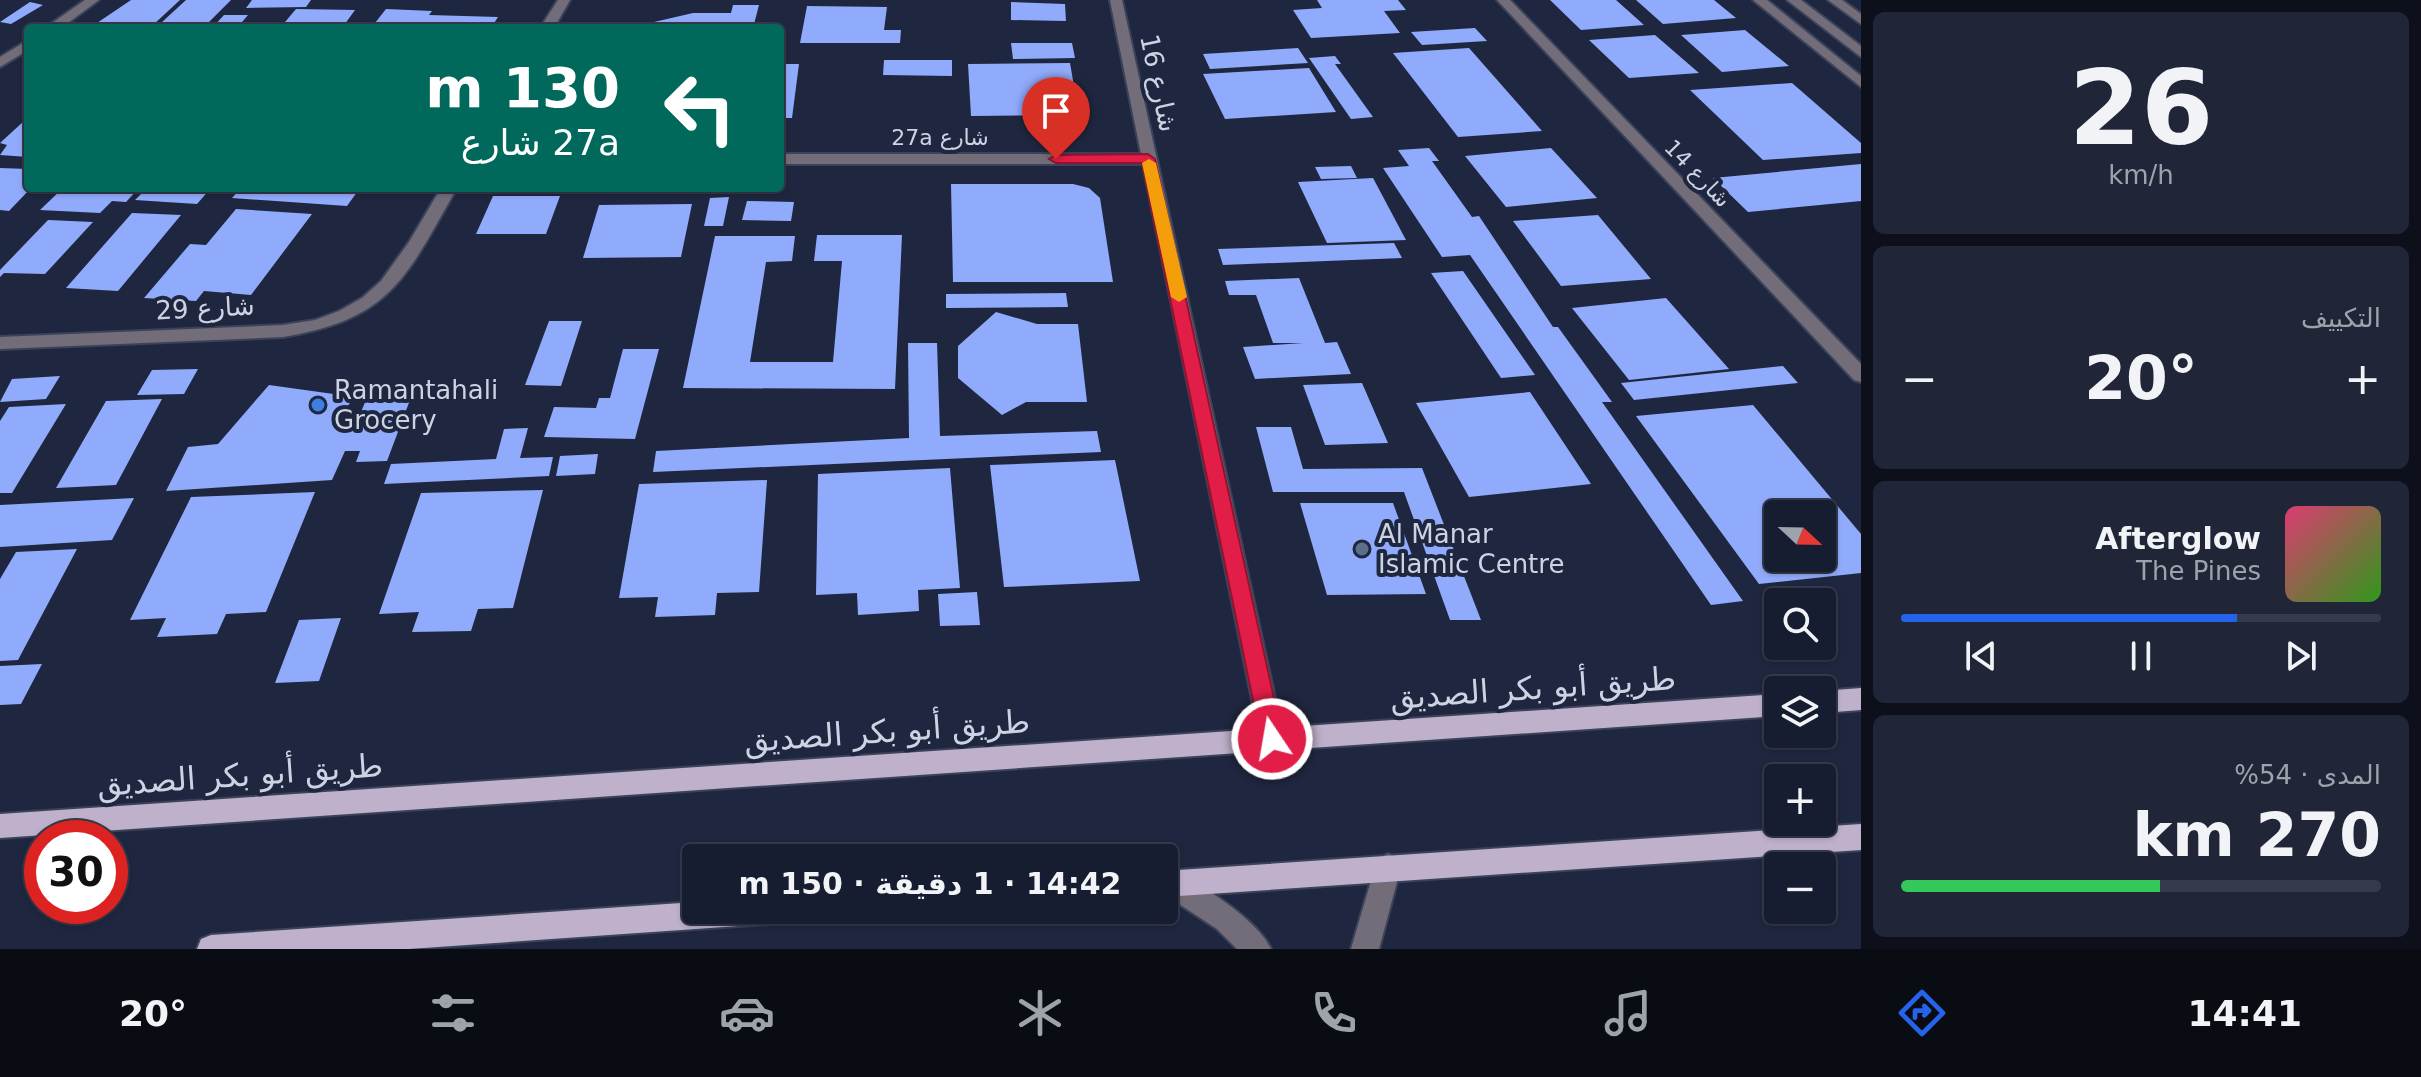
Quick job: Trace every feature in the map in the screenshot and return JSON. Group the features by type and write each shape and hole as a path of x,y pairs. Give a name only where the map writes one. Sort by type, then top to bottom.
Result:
{"main road":[{"path":"1836,701 1861,699"},
{"name":"طريق أبو بكر الصديق","path":"0,826 1764,706"},
{"path":"1178,883 1861,837"},
{"path":"211,949 682,917"}],"street":[{"path":"58,24 93,0"},
{"path":"549,24 564,0"},
{"name":"شارع 16","path":"1116,0 1272,739"},
{"name":"شارع 14","path":"1503,0 1861,375"},
{"path":"1759,0 1861,83"},
{"path":"1793,0 1861,53"},
{"path":"1834,0 1861,9"},
{"path":"1834,0 1861,20"},
{"path":"0,63 24,47"},
{"name":"27a شارع","path":"784,159 1148,159"},
{"name":"شارع 29","path":"0,343 311,328 364,308 396,276 447,192"},
{"path":"1365,949 1388,867"},
{"path":"1178,890 1226,920 1257,949"}],"building":[{"path":"131,0 180,0 154,24 97,23"},
{"path":"186,0 231,0 207,24 161,23"},
{"path":"252,0 311,0 306,7 246,8"},
{"path":"1317,0 1398,0 1406,10 1384,11 1400,33 1311,38 1293,10 1322,8"},
{"path":"1550,0 1616,0 1644,25 1581,30"},
{"path":"1636,0 1714,0 1736,18 1663,24"},
{"path":"30,2 43,5 11,24 0,22"},
{"path":"1011,2 1065,4 1066,21 1011,20"},
{"path":"733,5 759,5 754,24 653,24 693,13 731,13"},
{"path":"807,6 887,7 884,30 901,30 900,43 800,43"},
{"path":"296,9 355,10 345,24 283,24"},
{"path":"386,9 432,11 429,15 498,17 494,24 374,24"},
{"path":"224,15 248,15 240,24 216,24"},
{"path":"1475,28 1487,41 1422,45 1411,32"},
{"path":"1745,30 1789,66 1722,72 1681,35"},
{"path":"1655,35 1699,73 1629,78 1589,40"},
{"path":"1011,43 1072,43 1075,58 1013,59"},
{"path":"1298,48 1308,63 1210,69 1203,54"},
{"path":"1469,48 1542,131 1458,137 1393,53"},
{"path":"1335,56 1341,64 1335,64 1373,117 1351,119 1309,58"},
{"path":"884,60 952,60 952,76 883,75"},
{"path":"1070,63 1079,115 971,116 968,64"},
{"path":"784,64 799,64 792,118 784,118"},
{"path":"1309,68 1336,112 1225,119 1203,74"},
{"path":"1792,83 1861,143 1861,153 1763,160 1690,90"},
{"path":"24,121 24,157 0,155 7,145 0,143"},
{"path":"1429,148 1439,161 1432,161 1472,217 1479,216 1553,327 1558,327 1612,402 1602,402 1743,601 1711,605 1470,255 1442,257 1383,168 1409,166 1398,150"},
{"path":"1551,148 1597,198 1506,207 1465,156"},
{"path":"1861,164 1861,201 1748,212 1713,178"},
{"path":"1351,166 1357,178 1321,179 1315,167"},
{"path":"0,168 24,169 24,192 27,192 9,211 0,210"},
{"path":"1373,178 1406,240 1327,243 1298,182"},
{"path":"951,184 1073,184 1089,188 1100,198 1113,282 953,282"},
{"path":"59,192 135,192 126,202 112,201 100,213 40,210"},
{"path":"143,192 208,192 197,204 135,200"},
{"path":"237,192 357,192 347,206 232,198"},
{"path":"493,196 560,196 546,234 476,234"},
{"path":"729,197 723,226 704,226 710,198"},
{"path":"747,201 794,202 791,221 742,220"},
{"path":"692,204 681,257 583,258 599,205"},
{"path":"236,209 312,214 251,295 204,291 196,301 144,298 190,244 206,245"},
{"path":"132,213 181,215 118,291 66,288"},
{"path":"1598,215 1651,279 1561,286 1513,221"},
{"path":"48,220 93,222 45,274 4,273 0,277 0,270"},
{"path":"817,235 902,235 895,389 683,388 715,236 795,236 792,261 766,262 750,362 833,362 842,261 814,261"},
{"path":"1394,243 1402,258 1223,265 1218,249"},
{"path":"1463,271 1535,375 1501,378 1431,273"},
{"path":"1299,278 1325,343 1337,342 1351,374 1255,379 1243,347 1303,343 1273,343 1256,295 1229,295 1225,281"},
{"path":"1066,293 1068,307 946,308 946,294"},
{"path":"1666,298 1729,369 1629,380 1572,308"},
{"path":"996,312 1037,324 1078,324 1087,402 1026,402 1002,415 958,378 958,346"},
{"path":"549,321 582,321 561,386 525,385"},
{"path":"908,343 937,343 940,436 1097,431 1101,452 653,472 656,451 909,438"},
{"path":"623,349 659,349 635,439 544,437 554,407 596,408 599,398 610,398"},
{"path":"1783,366 1798,383 1634,400 1621,383"},
{"path":"198,369 184,394 137,395 152,370"},
{"path":"60,376 46,399 0,402 12,379"},
{"path":"1362,383 1388,443 1325,445 1303,385"},
{"path":"269,385 355,397 332,425 355,426 369,393 413,392 387,461 356,462 360,451 345,451 332,480 166,491 188,447 218,444"},
{"path":"1530,392 1591,484 1469,497 1416,403"},
{"path":"162,399 116,485 56,488 106,401"},
{"path":"66,404 12,493 0,493 0,421 9,407"},
{"path":"1753,405 1833,500 1764,500 1764,572 1836,572 1836,504 1861,534 1861,573 1759,584 1636,416"},
{"path":"1256,427 1291,427 1303,469 1422,468 1481,620 1450,620 1404,492 1273,492"},
{"path":"528,428 520,458 553,457 549,476 384,484 391,464 496,459 504,429"},
{"path":"598,454 595,474 556,476 560,456"},
{"path":"1115,460 1140,581 1004,587 990,465"},
{"path":"950,468 960,588 918,590 919,611 858,615 857,593 816,595 818,474"},
{"path":"767,480 759,592 717,593 715,615 655,617 658,597 619,598 639,484"},
{"path":"543,490 513,608 478,609 471,631 412,632 419,612 379,614 421,493"},
{"path":"315,492 266,612 226,614 217,634 157,637 166,618 130,620 191,497"},
{"path":"134,498 112,540 0,547 0,505"},
{"name":"Al Manar Islamic Centre","path":"1300,503 1393,503 1426,594 1327,595"},
{"path":"77,549 18,660 0,661 0,579 16,552"},
{"path":"977,592 980,625 940,626 938,594"},
{"path":"341,618 319,681 275,683 299,620"},
{"path":"42,664 21,704 0,705 0,666"}],"slow traffic":[{"path":"1149,163 1179,297"}],"place":[{"name":"Ramantahali Grocery","path":"318,405"},
{"name":"Al Manar Islamic Centre","path":"1362,549"}],"route":[{"path":"1056,159 1148,159 1272,739"}]}
